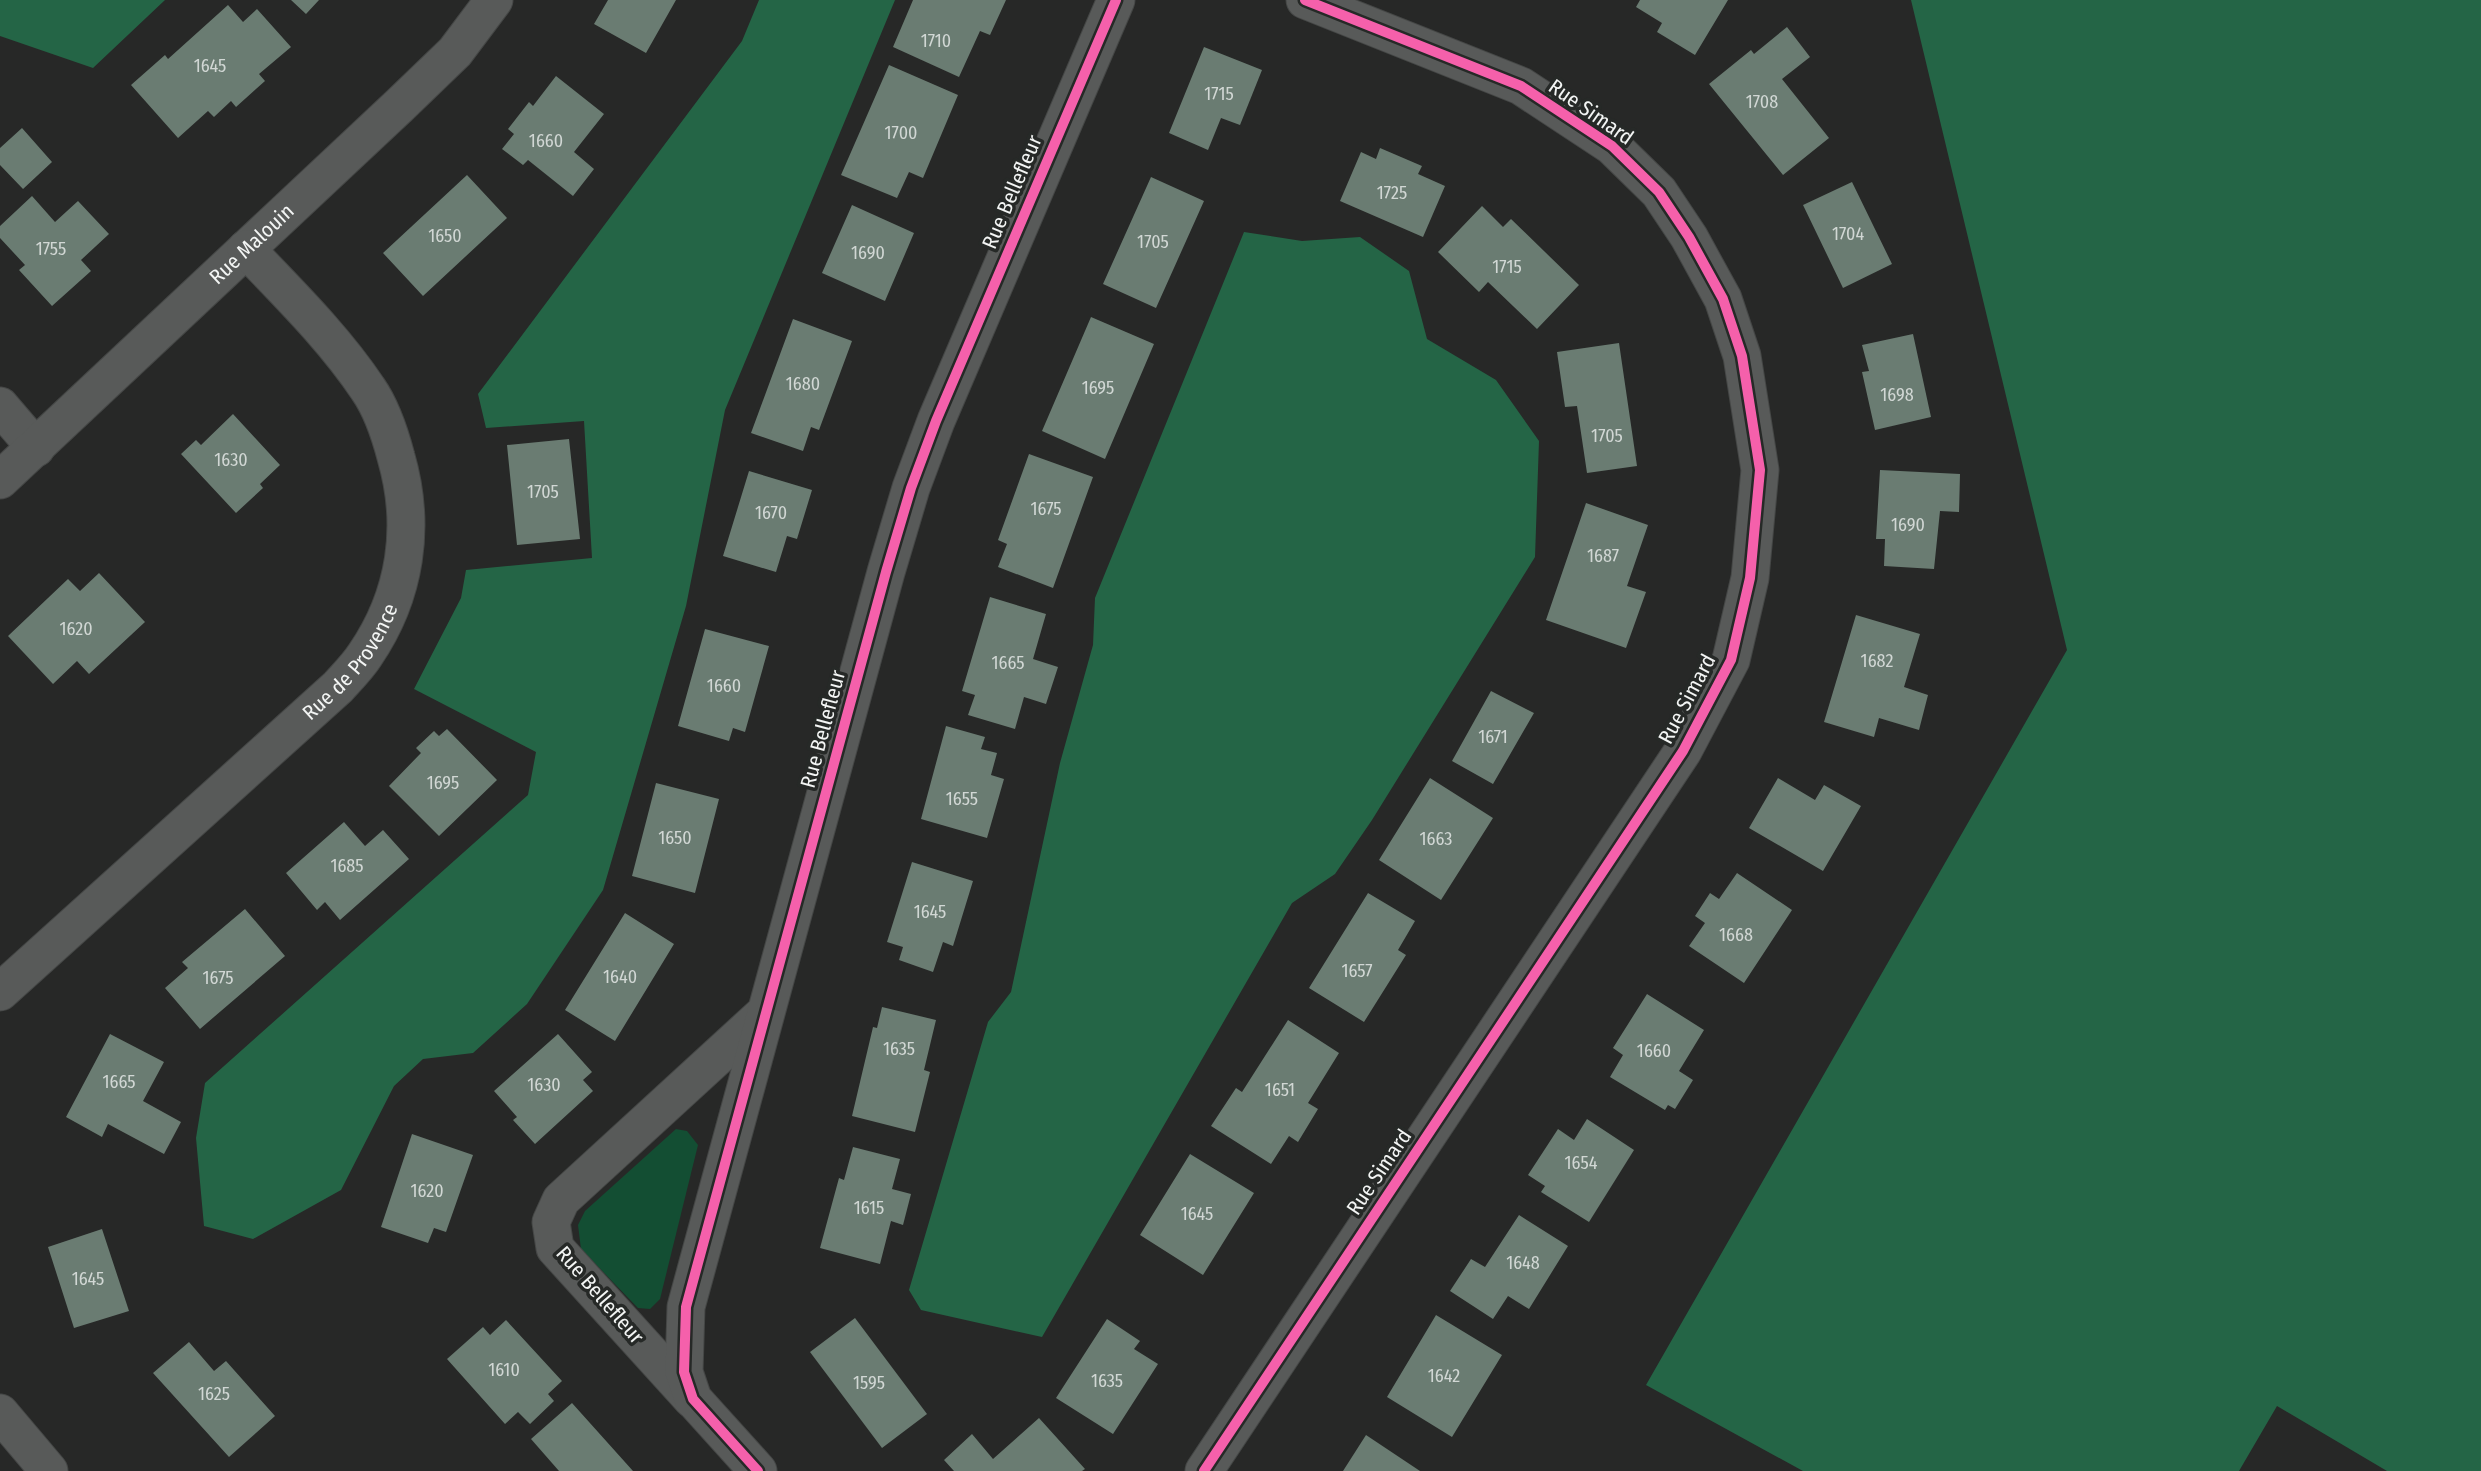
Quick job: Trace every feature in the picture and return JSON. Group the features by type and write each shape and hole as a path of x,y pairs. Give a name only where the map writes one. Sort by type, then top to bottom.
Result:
{"street":[{"name":"Rue Malouin","path":"0,480 455,52 494,0"},
{"name":"Rue Bellefleur","path":"693,1399 684,1372 686,1307 911,488 936,421 1116,0"},
{"name":"Rue Simard","path":"1204,1471 1683,751 1731,660 1751,579 1760,470 1742,356 1723,299 1689,237 1659,192 1612,146 1521,86 1305,0"},
{"name":"Rue de Provence","path":"0,992 338,687 366,655 390,608 403,567 408,521 402,478 388,430 370,391 347,359 246,249"},
{"path":"0,406 36,448"},
{"name":"Rue Bellefleur","path":"758,1471 555,1248 551,1222 561,1200 765,1013"},
{"path":"0,1413 49,1471"}],"green space":[{"path":"0,0 165,0 93,68 0,36"},
{"path":"759,0 895,0 725,410 686,606 603,890 527,1004 473,1053 423,1059 394,1086 341,1190 253,1239 204,1226 196,1138 205,1083 528,795 536,752 414,689 461,598 466,570 592,558 584,421 486,428 478,394 742,41"},
{"path":"1911,0 2481,0 2481,1471 2387,1471 2277,1406 2239,1471 1803,1471 1646,1385 2067,650"},
{"path":"1244,232 1302,241 1360,237 1409,271 1427,339 1496,380 1539,441 1535,557 1372,820 1335,874 1292,903 1042,1337 921,1310 909,1290 988,1022 1011,992 1060,763 1093,645 1095,598"},
{"path":"676,1129 687,1131 698,1145 660,1299 650,1309 638,1308 581,1249 578,1225 585,1211"}],"building":[{"path":"291,0 319,0 306,14"},
{"path":"608,0 676,0 646,53 594,24"},
{"path":"913,0 1006,0 990,35 980,31 959,77 893,47"},
{"path":"1640,0 1728,0 1695,55 1657,32 1662,23 1636,7"},
{"path":"228,5 243,22 257,9 291,47 259,74 265,81 236,107 231,101 214,117 208,111 178,138 131,85 165,55 168,59"},
{"path":"1787,27 1810,57 1782,79 1829,138 1783,175 1709,84 1751,50 1754,54"},
{"path":"1204,47 1262,70 1240,125 1221,118 1208,150 1169,133"},
{"path":"889,65 958,95 923,178 909,172 897,198 841,175"},
{"path":"556,76 604,114 574,152 594,169 573,196 528,160 523,165 502,149 514,134 508,129 529,102 533,106"},
{"path":"22,128 52,162 23,189 0,165 0,148"},
{"path":"1380,148 1422,166 1418,174 1445,186 1423,237 1340,201 1361,152 1376,159"},
{"path":"467,175 507,218 423,296 383,253"},
{"path":"1151,177 1204,201 1156,308 1103,284"},
{"path":"1852,182 1892,264 1843,288 1803,205"},
{"path":"32,196 55,222 78,201 109,234 81,260 91,271 52,306 19,270 25,265 0,238 0,226"},
{"path":"852,205 914,233 885,301 822,273"},
{"path":"1482,206 1503,227 1511,219 1579,285 1537,329 1488,282 1479,292 1438,252"},
{"path":"1091,317 1154,344 1105,459 1042,431"},
{"path":"793,319 852,341 819,430 811,427 803,451 751,433"},
{"path":"1913,334 1931,417 1875,430 1862,372 1869,371 1862,345"},
{"path":"1619,343 1637,466 1587,473 1577,406 1565,407 1557,352"},
{"path":"233,414 280,465 260,484 263,488 236,513 181,454 196,440 201,445"},
{"path":"569,439 580,539 517,545 507,445"},
{"path":"1029,454 1093,477 1053,588 998,567 1007,544 998,540"},
{"path":"1880,470 1960,474 1959,512 1940,511 1934,569 1884,566 1885,539 1876,539"},
{"path":"749,471 812,490 797,539 787,536 776,572 723,556"},
{"path":"1586,503 1648,525 1627,586 1646,592 1626,648 1546,620"},
{"path":"99,573 145,622 89,674 77,661 53,684 8,636 68,579 80,591"},
{"path":"990,597 1046,614 1033,659 1058,667 1046,704 1024,697 1015,729 968,715 975,695 962,691"},
{"path":"1856,615 1920,634 1904,687 1928,695 1919,730 1879,718 1874,737 1824,722"},
{"path":"705,629 769,646 745,732 733,728 729,741 678,726"},
{"path":"1491,691 1534,713 1493,784 1452,761"},
{"path":"946,726 985,737 981,749 997,753 991,775 1004,779 987,838 921,819"},
{"path":"447,729 497,780 439,836 389,786 421,753 416,748 434,731 439,736"},
{"path":"1430,778 1493,818 1441,900 1379,860"},
{"path":"1778,778 1815,800 1824,785 1861,806 1823,871 1749,828"},
{"path":"656,783 719,799 695,893 632,876"},
{"path":"344,822 365,846 383,830 409,859 340,920 325,902 317,910 286,873"},
{"path":"912,862 973,881 953,946 943,942 933,972 899,960 903,947 887,942"},
{"path":"1737,873 1792,910 1744,983 1689,946 1705,923 1695,916 1710,893 1719,899"},
{"path":"1368,893 1415,921 1398,950 1406,955 1364,1022 1309,988"},
{"path":"245,909 285,956 200,1029 165,988 188,968 182,962"},
{"path":"625,913 674,944 615,1041 565,1010"},
{"path":"1647,994 1704,1030 1679,1071 1693,1080 1675,1109 1668,1105 1665,1110 1610,1077 1623,1055 1613,1048"},
{"path":"882,1007 936,1020 924,1070 930,1072 915,1132 852,1116 873,1027 877,1028"},
{"path":"1288,1020 1339,1053 1308,1103 1318,1109 1298,1142 1289,1136 1271,1164 1211,1126 1236,1088 1242,1092"},
{"path":"110,1034 164,1062 143,1101 181,1122 164,1154 108,1124 102,1137 66,1117"},
{"path":"558,1034 592,1072 583,1080 593,1091 535,1144 513,1120 517,1117 494,1091"},
{"path":"1587,1119 1634,1150 1589,1222 1541,1192 1545,1186 1528,1175 1558,1129 1574,1140"},
{"path":"412,1134 473,1155 446,1232 434,1228 428,1243 381,1227"},
{"path":"853,1147 900,1159 892,1189 911,1194 903,1225 891,1221 880,1264 820,1248 839,1178 844,1180"},
{"path":"1190,1154 1254,1193 1203,1275 1140,1235"},
{"path":"1519,1215 1568,1246 1529,1309 1508,1296 1493,1319 1450,1291 1471,1259 1485,1267"},
{"path":"102,1229 129,1311 74,1328 48,1247"},
{"path":"1436,1315 1502,1355 1452,1437 1387,1397"},
{"path":"855,1318 927,1414 882,1448 810,1352"},
{"path":"1107,1319 1140,1341 1134,1349 1158,1364 1113,1434 1056,1398"},
{"path":"506,1320 562,1381 548,1394 554,1401 530,1424 518,1412 505,1424 447,1359 483,1327 490,1335"},
{"path":"189,1342 214,1371 226,1361 275,1416 229,1457 153,1373"},
{"path":"572,1403 633,1471 559,1471 531,1439"},
{"path":"1039,1418 1085,1469 954,1471 944,1460 972,1434 993,1459"},
{"path":"1366,1435 1420,1471 1343,1471"}],"cycle path":[{"path":"758,1471 693,1399 684,1372 686,1307 911,488 936,421 1116,0"},
{"path":"1204,1471 1683,751 1731,660 1750,578 1760,470 1742,356 1723,299 1689,237 1659,192 1612,146 1521,86 1305,0"}]}
